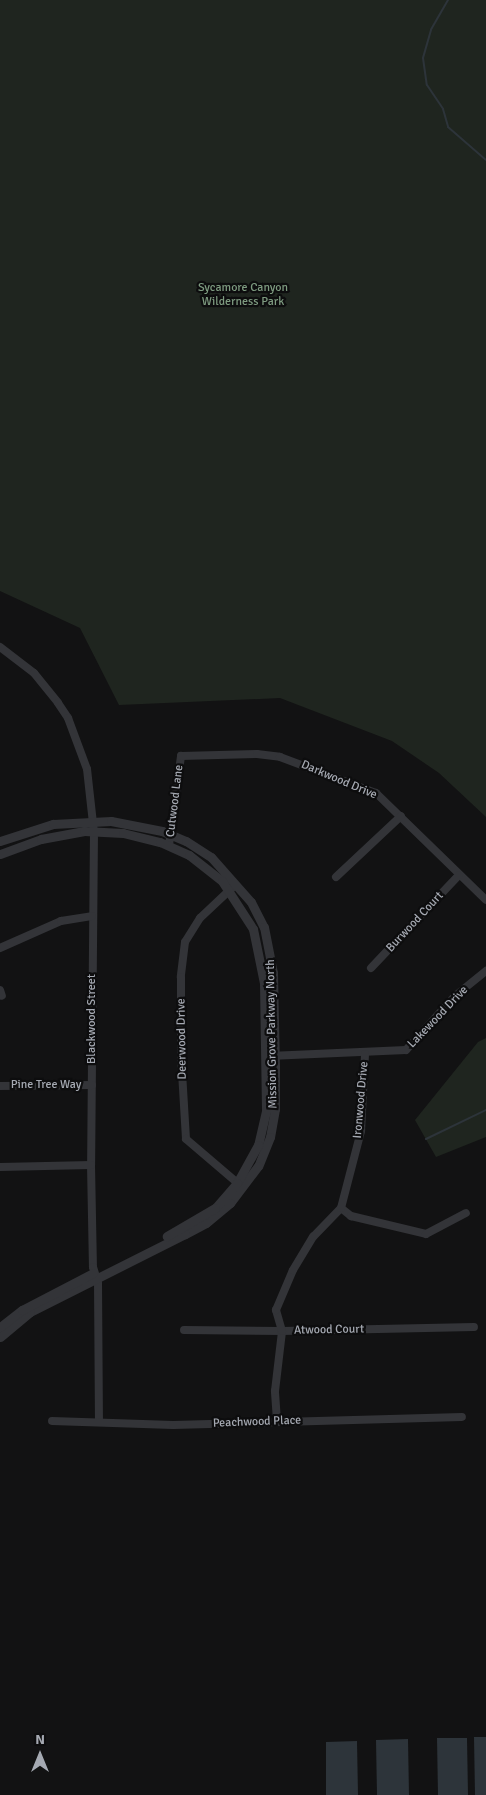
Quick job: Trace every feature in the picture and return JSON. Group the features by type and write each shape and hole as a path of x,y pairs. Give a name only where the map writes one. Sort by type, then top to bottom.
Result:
{"street":[{"name":"Blackwood Street","path":"0,647 34,673 68,718 87,769 94,832 91,1165 96,1275 99,1422"},
{"name":"Darkwood Drive","path":"181,756 257,754 301,762 376,793 401,816 458,876 486,900"},
{"name":"Cutwood Lane","path":"171,840 181,756"},
{"path":"336,877 401,816"},
{"name":"Mission Grove Parkway North","path":"0,841 53,824 93,821 146,826 171,840 211,857 233,887 257,913 268,941 274,974 270,1056 275,1109 271,1129 258,1166 206,1223 22,1310 0,1327"},
{"name":"Mission Grove Parkway North","path":"0,854 41,839 94,832 123,833 171,840"},
{"name":"Burwood Court","path":"372,968 458,876"},
{"name":"Deerwood Drive","path":"233,887 200,918 185,942 181,1055 186,1139 240,1185"},
{"path":"0,948 61,921 92,916"},
{"name":"Lakewood Drive","path":"270,1056 365,1054 406,1050 456,996 486,971"},
{"name":"Ironwood Drive","path":"277,1421 275,1391 282,1331 276,1310 294,1270 313,1237 341,1208 361,1131 365,1054"},
{"name":"Pine Tree Way","path":"0,1086 92,1085"},
{"path":"0,1167 91,1165"},
{"path":"341,1208 351,1216 426,1234 466,1213"},
{"name":"Mission Grove Parkway North","path":"0,1337 30,1312 96,1275"},
{"name":"Atwood Court","path":"184,1330 282,1331 474,1327"},
{"name":"Peachwood Place","path":"52,1421 173,1425 462,1417"}],"green space":[{"name":"Sycamore Canyon Wilderness Park","path":"0,0 486,0 486,817 439,773 392,741 280,698 119,705 80,628 0,591"},
{"path":"486,1038 486,1137 436,1157 415,1120 478,1042"}],"shaded area":[{"path":"474,1737 486,1737 486,1795 475,1795"},
{"path":"437,1738 467,1738 468,1795 438,1795"},
{"path":"408,1739 409,1795 377,1795 376,1740"},
{"path":"357,1741 358,1795 326,1795 326,1742"}],"waterway":[{"path":"448,0 431,30 423,58 427,85 443,109 448,127 486,160"},
{"path":"426,1139 486,1110"}]}
